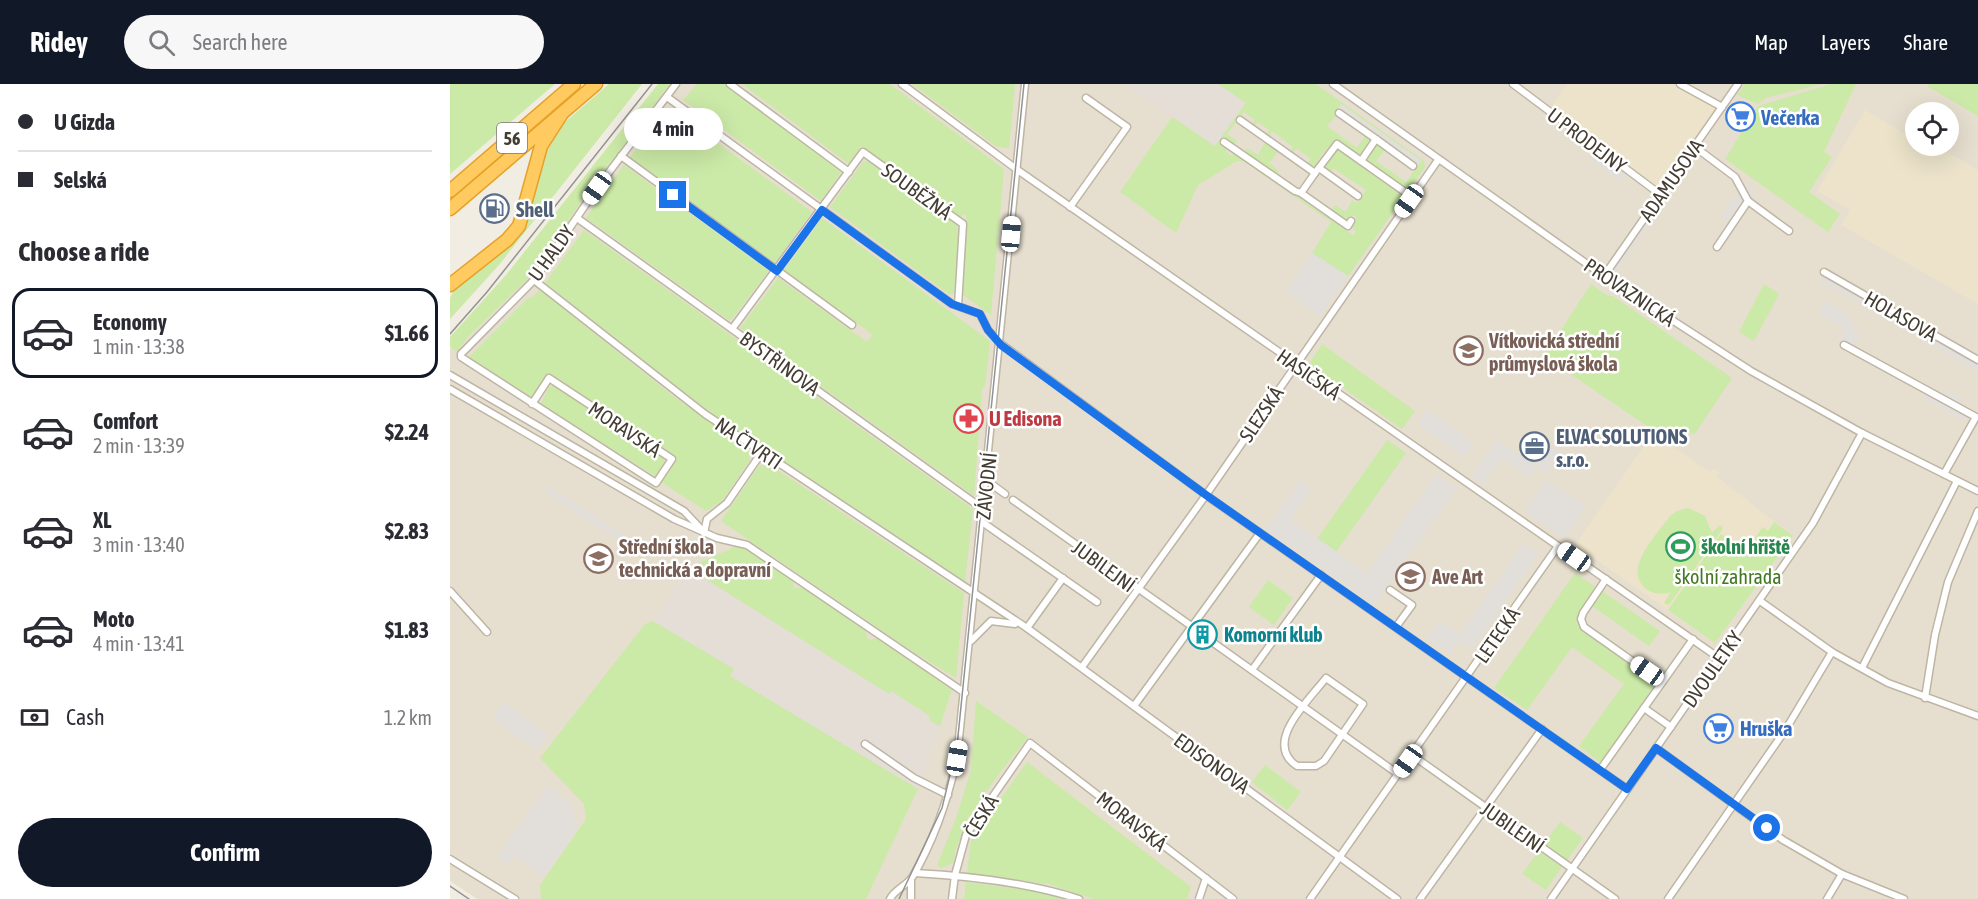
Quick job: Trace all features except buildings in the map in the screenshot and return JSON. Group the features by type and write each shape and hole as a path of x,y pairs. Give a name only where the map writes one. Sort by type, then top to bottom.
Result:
{"highway":[{"name":"56","path":"450,191 574,84"},
{"name":"56","path":"450,209 596,84"},
{"path":"450,285 507,240 519,226 541,146 561,115"}],"street":[{"name":"U HALDY","path":"461,357 467,346 534,280 621,156 676,84"},
{"path":"730,84 849,171 732,329"},
{"name":"HASIČSKÁ","path":"902,84 1017,170 1719,658"},
{"name":"ZÁVODNÍ","path":"911,899 913,876 948,795 958,752 1025,84"},
{"name":"PROVAZNICKÁ","path":"1333,84 1341,86 1438,160 1604,276 1751,371 1862,433 1978,491"},
{"name":"U PRODEJNY","path":"1513,84 1661,195"},
{"path":"1680,84 1722,107"},
{"name":"ADAMUSOVA","path":"1604,276 1738,84"},
{"path":"667,97 958,306 980,314 988,330 1000,343 1206,495 1627,789"},
{"path":"1070,207 1127,127 1086,98"},
{"path":"1339,113 1413,166"},
{"path":"1240,120 1359,196"},
{"path":"1361,161 1376,139"},
{"path":"1224,142 1348,226 1352,221"},
{"path":"1301,193 1337,144 1412,197"},
{"path":"1695,147 1735,177 1748,201 1789,231"},
{"name":"SOUBĚŽNÁ","path":"849,171 863,152 963,224 958,306"},
{"path":"621,156 852,325"},
{"name":"SLEZSKÁ","path":"1082,667 1206,495 1438,160"},
{"path":"1717,247 1748,201"},
{"name":"BYSTŘINOVA","path":"577,218 983,509"},
{"name":"HOLASOVA","path":"1824,272 1978,360"},
{"name":"NA ČTVRTI","path":"534,280 705,414 975,593"},
{"path":"1844,345 1976,417 1944,474"},
{"name":"MORAVSKÁ","path":"461,357 532,404 656,483 672,459 549,378 532,404"},
{"path":"450,375 684,511 704,533"},
{"path":"450,389 674,519 704,533 747,545 965,693"},
{"name":"DVOULETKY","path":"1551,899 1813,523 1862,433"},
{"path":"704,533 707,519 727,503 762,452"},
{"path":"986,480 1005,494"},
{"path":"1862,668 1957,480"},
{"name":"JUBILEJNÍ","path":"1013,500 1197,630"},
{"path":"1925,698 1935,635 1948,582 1978,511"},
{"path":"982,522 1097,602"},
{"path":"1134,706 1190,626 1260,533"},
{"name":"LETECKÁ","path":"1310,899 1558,546"},
{"path":"1252,670 1321,575"},
{"path":"1027,628 1063,578"},
{"path":"1606,579 1581,619 1584,627 1662,682"},
{"path":"1390,590 1412,605 1396,627"},
{"path":"450,591 487,632"},
{"name":"EDISONOVA","path":"975,593 1082,667 1396,899"},
{"path":"1760,601 1832,652 1862,668 1925,698 1978,716"},
{"name":"EDISONOVA","path":"970,642 991,621 1009,621 1027,628"},
{"path":"1208,639 1398,774"},
{"path":"1600,770 1693,639"},
{"path":"1668,899 1786,729 1832,652"},
{"path":"1326,678 1363,704 1342,735 1324,761 1316,766 1306,768 1291,762 1284,754 1283,743 1286,732 1326,678"},
{"path":"1644,708 1671,727"},
{"path":"1420,899 1542,729"},
{"name":"MORAVSKÁ","path":"1030,743 1233,899"},
{"name":"ČESKÁ","path":"952,899 955,875 966,835 1030,743"},
{"path":"865,744 914,778 948,795"},
{"path":"1656,748 1783,840 1842,874 1904,899"},
{"name":"JUBILEJNÍ","path":"1412,755 1615,899"},
{"path":"450,859 515,899"},
{"path":"1827,899 1842,874"},
{"path":"913,876 955,875 1050,890 1079,899"},
{"name":"ZÁVODNÍ","path":"890,899 913,876"},
{"path":"1200,899 1206,878"}],"shaded area":[{"path":"670,84 1978,84 1978,899 477,899 450,881 450,349 467,338 529,278 588,192"},
{"path":"1124,84 1218,84 1246,103 1215,146"},
{"path":"1567,84 1680,84 1722,107 1661,195 1548,111"},
{"path":"1341,104 1422,161 1418,165 1338,109"},
{"path":"1865,110 1905,134 1905,156 1954,156 1978,170 1978,304 1841,225 1850,210 1817,191"},
{"path":"1695,147 1700,151 1614,274 1608,270"},
{"path":"1599,149 1629,171 1621,182 1591,159"},
{"path":"1748,184 1757,202 1754,205 1748,201 1733,223 1721,216 1741,188"},
{"path":"1312,253 1348,276 1320,316 1286,292"},
{"path":"1824,272 1978,360 1978,372 1820,281"},
{"path":"1826,301 1850,317 1852,328 1860,334 1853,350 1844,345 1841,334 1844,327 1819,314"},
{"path":"1946,390 1962,399 1957,407 1967,412 1963,420 1925,399 1928,391 1941,398"},
{"path":"1428,410 1474,443 1464,457 1418,424"},
{"path":"1653,433 1710,472 1713,469 1719,473 1717,477 1793,536 1715,643 1575,545"},
{"path":"1497,439 1537,467 1530,478 1502,458 1483,485 1471,477"},
{"path":"1552,447 1561,453 1546,474 1537,467"},
{"path":"1436,474 1456,489 1374,605 1266,529 1300,481 1311,489 1290,519 1367,573"},
{"path":"1545,480 1586,506 1565,538 1525,512"},
{"path":"548,486 624,535 620,541 545,492"},
{"path":"1523,544 1538,554 1472,649 1459,641 1450,654 1426,638 1439,620 1460,634"},
{"path":"688,568 888,693 891,691 930,716 929,720 940,726 918,789 730,676 734,669 653,621"},
{"path":"504,702 548,735 536,750 492,718"},
{"path":"548,785 573,805 573,821 580,826 544,877 515,856 507,864 497,857"}],"green space":[{"path":"450,84 555,84 450,174"},
{"path":"609,84 642,84 499,265 450,319 450,298 456,287 509,246 550,135"},
{"path":"658,84 670,84 588,192 529,278 467,338 457,352 450,347 450,337 506,275"},
{"path":"697,84 724,84 842,171 821,201 683,100"},
{"path":"742,84 890,84 1004,169 991,315 962,294 966,215 961,217 953,213 861,146 849,164"},
{"path":"912,84 1015,84 1009,148 997,147"},
{"path":"1218,84 1316,84 1424,161 1425,167 1410,189 1405,188 1368,161 1367,157 1374,146 1379,145 1385,150 1376,161 1406,182 1421,161 1341,104 1335,113 1336,116 1327,126 1357,148 1365,136 1370,139 1361,155 1342,143 1338,143 1326,150 1316,165 1312,166 1308,163 1311,159 1296,148 1293,153 1290,151 1293,147 1272,131 1269,136 1266,134 1269,130 1258,122 1255,126 1252,124 1255,120 1244,112 1227,134 1237,141 1234,145 1223,137 1220,142 1227,148 1226,152 1230,155 1236,154 1353,235 1356,232 1351,226 1356,217 1353,215 1348,220 1332,210 1335,205 1346,212 1352,200 1357,203 1366,190 1333,168 1330,172 1324,167 1336,148 1392,189 1403,194 1404,197 1348,276 1312,253 1331,222 1243,161 1237,161 1198,185 1176,233 1120,192 1172,117 1215,146 1246,103"},
{"path":"1745,84 1821,84 1766,98 1758,104 1737,95"},
{"path":"1831,84 1856,84 1824,152 1832,157 1809,192 1840,214 1828,232 1725,159 1758,106"},
{"path":"1929,84 1978,84 1978,116 1959,105 1959,102 1954,102 1927,86"},
{"path":"669,107 812,212 775,263 630,157"},
{"path":"1265,142 1279,151 1269,163 1279,171 1276,174 1245,152 1247,148 1258,155"},
{"path":"864,161 870,161 956,223 959,235 954,293 950,295 830,207"},
{"path":"624,165 769,271 730,321 586,218"},
{"path":"822,218 990,341 985,386 982,389 974,496 740,328 778,278 867,342 873,335 784,270"},
{"path":"584,230 973,509 965,582 706,409 545,283"},
{"path":"1591,284 1608,296 1613,296 1732,378 1694,435 1684,428 1672,443 1544,356"},
{"path":"1764,284 1779,294 1754,341 1739,332"},
{"path":"540,290 673,396 748,449 750,460 723,500 706,511 661,482 675,459 547,374 531,399 468,358 529,297 531,298"},
{"path":"1322,344 1415,411 1402,429 1309,364"},
{"path":"554,385 664,457 665,465 657,477 540,405 549,387"},
{"path":"1387,440 1406,453 1336,552 1317,539"},
{"path":"764,463 964,593 956,678 907,648 721,521 758,467"},
{"name":"školní hřiště","path":"1688,508 1705,516 1712,533 1720,525 1723,528 1669,605 1664,603 1671,592 1657,593 1644,587 1639,579 1638,570 1645,550 1670,516"},
{"name":"školní zahrada","path":"1774,522 1793,536 1715,643 1668,610 1721,534 1741,548 1751,536 1755,538 1763,527 1768,531"},
{"path":"741,544 793,580 794,588 805,588 866,631 867,638 870,640 877,638 952,690 940,726 929,720 930,716 891,691 889,694 688,568"},
{"path":"1575,573 1597,588 1580,612 1579,626 1659,683 1602,764 1579,746 1624,684 1572,647 1527,710 1494,688"},
{"path":"1268,580 1293,598 1274,625 1249,607"},
{"path":"1602,591 1660,631 1649,646 1592,606"},
{"path":"653,621 734,669 730,676 918,789 866,899 541,899 540,885 586,819 584,804 540,758 645,624"},
{"path":"976,701 1028,737 973,812 957,846 953,863 941,868 937,865 956,818 971,770"},
{"path":"1027,762 1191,887 1187,899 1094,899 1048,884 967,873 971,840"},
{"path":"1265,765 1301,792 1287,810 1252,782"},
{"path":"1560,822 1583,838 1567,860 1544,844"},
{"path":"1539,851 1562,867 1546,890 1522,874"},
{"path":"966,882 1040,892 1066,899 964,899"}],"tunnel":[{"path":"1197,630 1208,639"}],"tram line":[{"path":"450,334 487,292 652,84"},
{"path":"899,899 942,808 957,746 1024,84"},
{"path":"450,886 469,899"}],"place":[{"name":"Večerka","path":"1740,117"},
{"name":"Shell","path":"495,209"},
{"name":"Vítkovická střední průmyslová škola","path":"1468,351"},
{"name":"U Edisona","path":"968,418"},
{"name":"ELVAC SOLUTIONS s.r.o.","path":"1535,447"},
{"name":"školní hřiště","path":"1680,546"},
{"name":"Střední škola technická a dopravní","path":"598,558"},
{"name":"Ave Art","path":"1411,576"},
{"name":"Komorní klub","path":"1203,634"},
{"name":"Hruška","path":"1719,728"}],"route":[{"path":"673,195 777,271 822,210 952,304 980,314 988,330 1001,345 1206,495 1627,789 1656,748 1767,828"}]}
